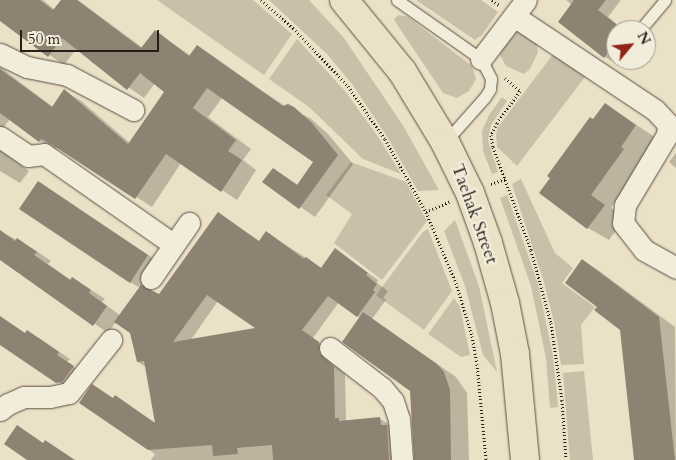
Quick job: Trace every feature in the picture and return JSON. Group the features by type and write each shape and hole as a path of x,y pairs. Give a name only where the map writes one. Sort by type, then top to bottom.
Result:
{"main road":[{"name":"Taehak Street","path":"344,0 402,71 446,142 470,193 488,243 505,303 515,354 525,460"}],"street":[{"path":"481,59 520,8 655,110 668,124 667,135 625,205 624,223 644,250 676,268"},
{"path":"0,54 27,68 67,75 133,110"},
{"path":"0,137 28,156 44,154 173,244"},
{"path":"151,278 189,223"},
{"path":"0,410 24,397 50,397 69,393 110,340"},
{"path":"330,348 382,388 393,401 399,419 402,460"}],"lane":[{"path":"397,0 481,59 490,79 490,90 446,142"},
{"path":"648,20 665,0"}],"path":[{"path":"261,0 300,35 348,86 385,139 430,220 456,283 472,336 477,364 486,460"},
{"path":"481,59 520,91 496,123 492,135 493,147 531,250 551,324 562,400 566,460"}],"shaded area":[{"path":"157,0 253,0 292,34 264,75"},
{"path":"269,0 309,0 344,38 404,127 439,190 418,191 388,138 352,84 327,54"},
{"path":"416,0 481,0 498,12 482,35 475,40"},
{"path":"399,15 408,17 472,66 476,79 469,91 457,98 443,93 396,23 394,19"},
{"path":"516,29 536,41 537,46 538,52 530,69 524,74 506,66 499,53"},
{"path":"297,39 345,91 381,141 401,174 363,159 309,107 269,79"},
{"path":"557,49 588,73 517,166 497,147 496,135 498,127"},
{"path":"502,97 507,101 491,125 488,140 498,172 492,174 483,151 482,131 489,115"},
{"path":"351,162 406,182 427,221 382,280 334,243 352,214 326,195"},
{"path":"521,179 555,253 573,268 562,283 595,307 581,325 584,364 561,365 554,322 543,279 512,184"},
{"path":"507,195 538,284 553,356 558,407 550,408 546,358 531,286 500,198"},
{"path":"455,220 479,286 497,372 483,355 465,286 444,231"},
{"path":"428,229 452,291 424,330 376,295 423,232"},
{"path":"454,298 460,307 470,355 461,357 428,334"},
{"path":"584,371 593,460 570,460 563,373"}],"building":[{"path":"0,0 40,0 53,10 61,0 77,0 141,48 155,30 189,56 197,45 283,106 288,104 294,107 312,123 338,155 299,209 262,182 273,168 297,185 313,162 207,88 193,108 236,140 228,151 242,160 221,192 166,154 135,199 51,144 41,139 39,142 0,113 0,69 52,107 64,89 128,144 164,92 140,73 127,90 62,38 48,57 0,21"},
{"path":"574,0 606,0 598,10 611,20 606,20 606,55 604,58 558,22"},
{"path":"605,103 636,125 621,147 624,149 591,195 605,205 587,229 539,193 550,178 547,176 590,117 593,119"},
{"path":"38,181 148,255 130,283 19,209"},
{"path":"218,212 259,241 266,231 304,259 306,257 321,268 335,248 368,273 366,275 377,284 373,290 375,292 357,317 328,296 302,330 319,342 319,353 334,367 335,418 339,418 339,421 380,417 381,425 387,425 389,460 273,460 272,445 237,448 238,454 213,456 212,445 148,450 79,403 92,384 113,398 115,395 155,423 144,361 137,362 130,333 114,322 141,285 159,294","holes":["207,295 255,328 173,342"]},
{"path":"0,230 15,241 17,238 37,252 34,255 70,280 72,277 91,290 89,293 107,306 93,326 0,260"},
{"path":"582,259 659,317 675,460 634,460 620,330 594,310 597,307 565,283"},
{"path":"363,312 437,364 444,372 450,390 451,460 414,460 410,391 342,342"},
{"path":"0,316 25,333 27,330 59,352 57,355 74,366 62,382 56,383 0,345"},
{"path":"17,425 43,443 45,440 75,460 27,460 4,444"}]}
